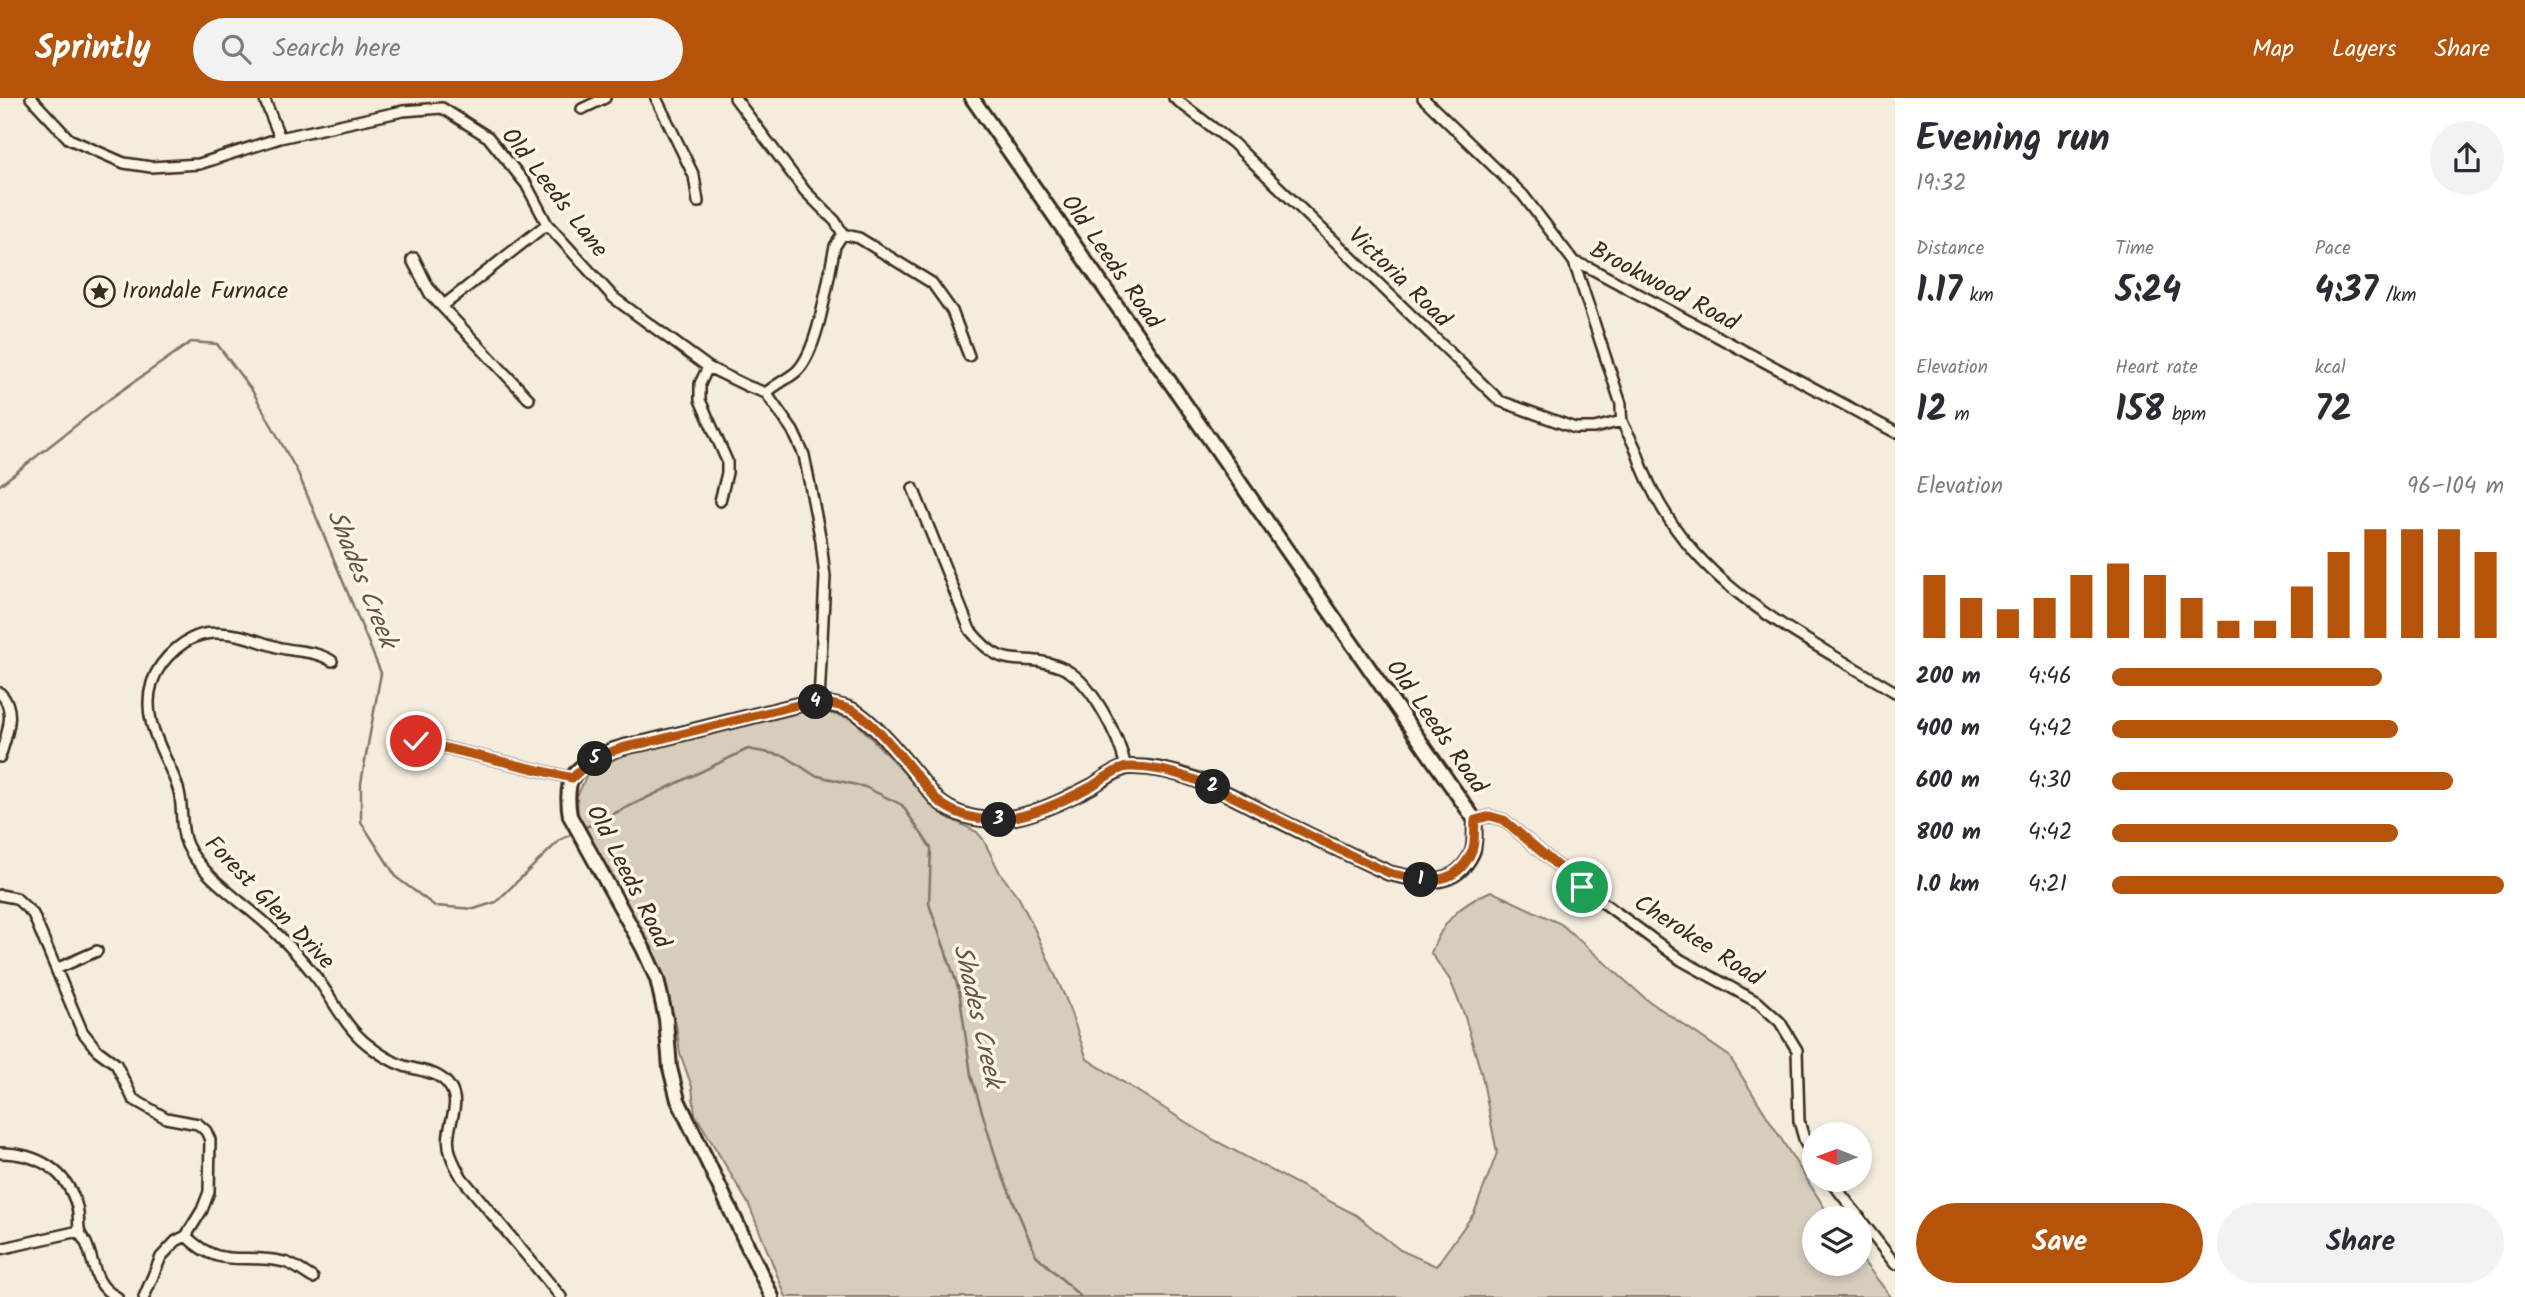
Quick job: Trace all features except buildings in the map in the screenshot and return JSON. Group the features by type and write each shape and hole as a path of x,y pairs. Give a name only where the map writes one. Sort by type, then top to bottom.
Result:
{"main road":[{"name":"Old Leeds Road","path":"772,1297 678,1100 670,1068 666,1019 657,979 643,948 570,816 568,804 572,778 590,761 620,747 809,702 819,702 851,710 868,721 938,801 949,810 965,817 983,821 1005,820 1031,813 1126,767 1161,770 1202,782 1389,873 1421,880 1445,879 1455,876 1472,852 1475,820 972,98"}],"street":[{"name":"Old Leeds Lane","path":"31,98 69,139 124,163 151,167 199,164 280,138 403,111 442,108 488,137 526,184 547,224 614,298 708,367 766,393"},
{"path":"264,98 280,138"},
{"path":"582,109 605,98"},
{"path":"656,98 694,176 698,202"},
{"path":"734,98 805,191 835,221 843,234 859,239 932,284 953,310 969,356"},
{"name":"Victoria Road","path":"1174,98 1233,143 1500,401 1575,428 1594,428 1622,421"},
{"name":"Brookwood Road","path":"1423,98 1517,188 1574,262 1590,268 1895,432"},
{"path":"529,399 430,294 412,260 414,258 428,287 444,304 547,224"},
{"path":"819,702 825,577 821,541 804,455 793,431 766,393 776,383 797,371 811,351 835,246 843,234"},
{"path":"1574,262 1621,404 1622,421 1631,436 1646,482 1674,528 1706,566 1751,604 1895,692"},
{"path":"708,367 700,384 700,400 727,461 727,473 720,500"},
{"path":"913,488 970,630 985,649 1009,661 1046,663 1061,667 1075,676 1090,691 1123,751 1126,767"},
{"name":"Forest Glen Drive","path":"332,661 324,656 283,648 235,633 211,632 199,635 169,654 152,682 148,706 152,730 179,789 186,844 199,865 285,942 316,977 350,1027 366,1043 386,1058 433,1073 450,1086 455,1100 455,1112 448,1135 451,1158 462,1178 561,1297"},
{"path":"0,693 10,711 10,722 0,757"},
{"path":"416,741 572,778"},
{"name":"Cherokee Road","path":"1475,820 1490,816 1504,820 1582,887 1681,960 1759,1003 1780,1022 1797,1050 1799,1121 1802,1132"},
{"path":"0,895 16,898 33,914 82,1031 97,1050 116,1064 133,1099 166,1118 198,1124 211,1140 209,1192 202,1210 186,1237 176,1241 161,1257 144,1297"},
{"path":"56,969 97,951"},
{"path":"0,1153 29,1155 50,1166 69,1186 78,1210 79,1231 87,1245 91,1264 102,1285 117,1297"},
{"path":"1839,1192 1850,1206"},
{"path":"0,1248 79,1231"},
{"path":"1872,1234 1895,1264"},
{"path":"186,1237 199,1249 214,1257 286,1262 313,1278"}],"shaded area":[{"path":"811,709 853,719 945,816 977,832 983,839 1000,873 1019,898 1034,928 1066,999 1087,1059 1214,1140 1356,1215 1400,1250 1436,1266 1474,1213 1497,1153 1482,1076 1464,1014 1450,980 1431,953 1441,931 1454,915 1470,902 1491,891 1561,924 1646,999 1729,1056 1802,1172 1802,1192 1815,1192 1823,1206 1802,1206 1802,1276 1872,1276 1872,1272 1891,1297 786,1297 749,1205 695,1114 692,1087 680,1053 676,1024 668,1001 627,907 578,816 577,796 587,775 624,754"}],"waterway":[{"name":"Shades Creek","path":"0,485 111,398 191,342 217,344 253,392 298,473 381,673 361,783 361,822 397,878 435,906 474,909 496,902 560,840 576,832"},
{"name":"Shades Creek","path":"582,829 748,749 785,756 814,775 865,787 902,805 931,848 929,904 959,990 971,1075 998,1165 1036,1255 1081,1297"}],"place":[{"name":"Irondale Furnace","path":"99,291"}],"route":[{"path":"416,741 572,778 590,761 620,747 809,702 819,702 851,710 868,721 938,801 949,810 965,817 983,821 1005,820 1031,813 1126,767 1161,770 1202,782 1389,873 1421,880 1455,876 1472,852 1475,820 1490,816 1504,820 1582,887"}]}
